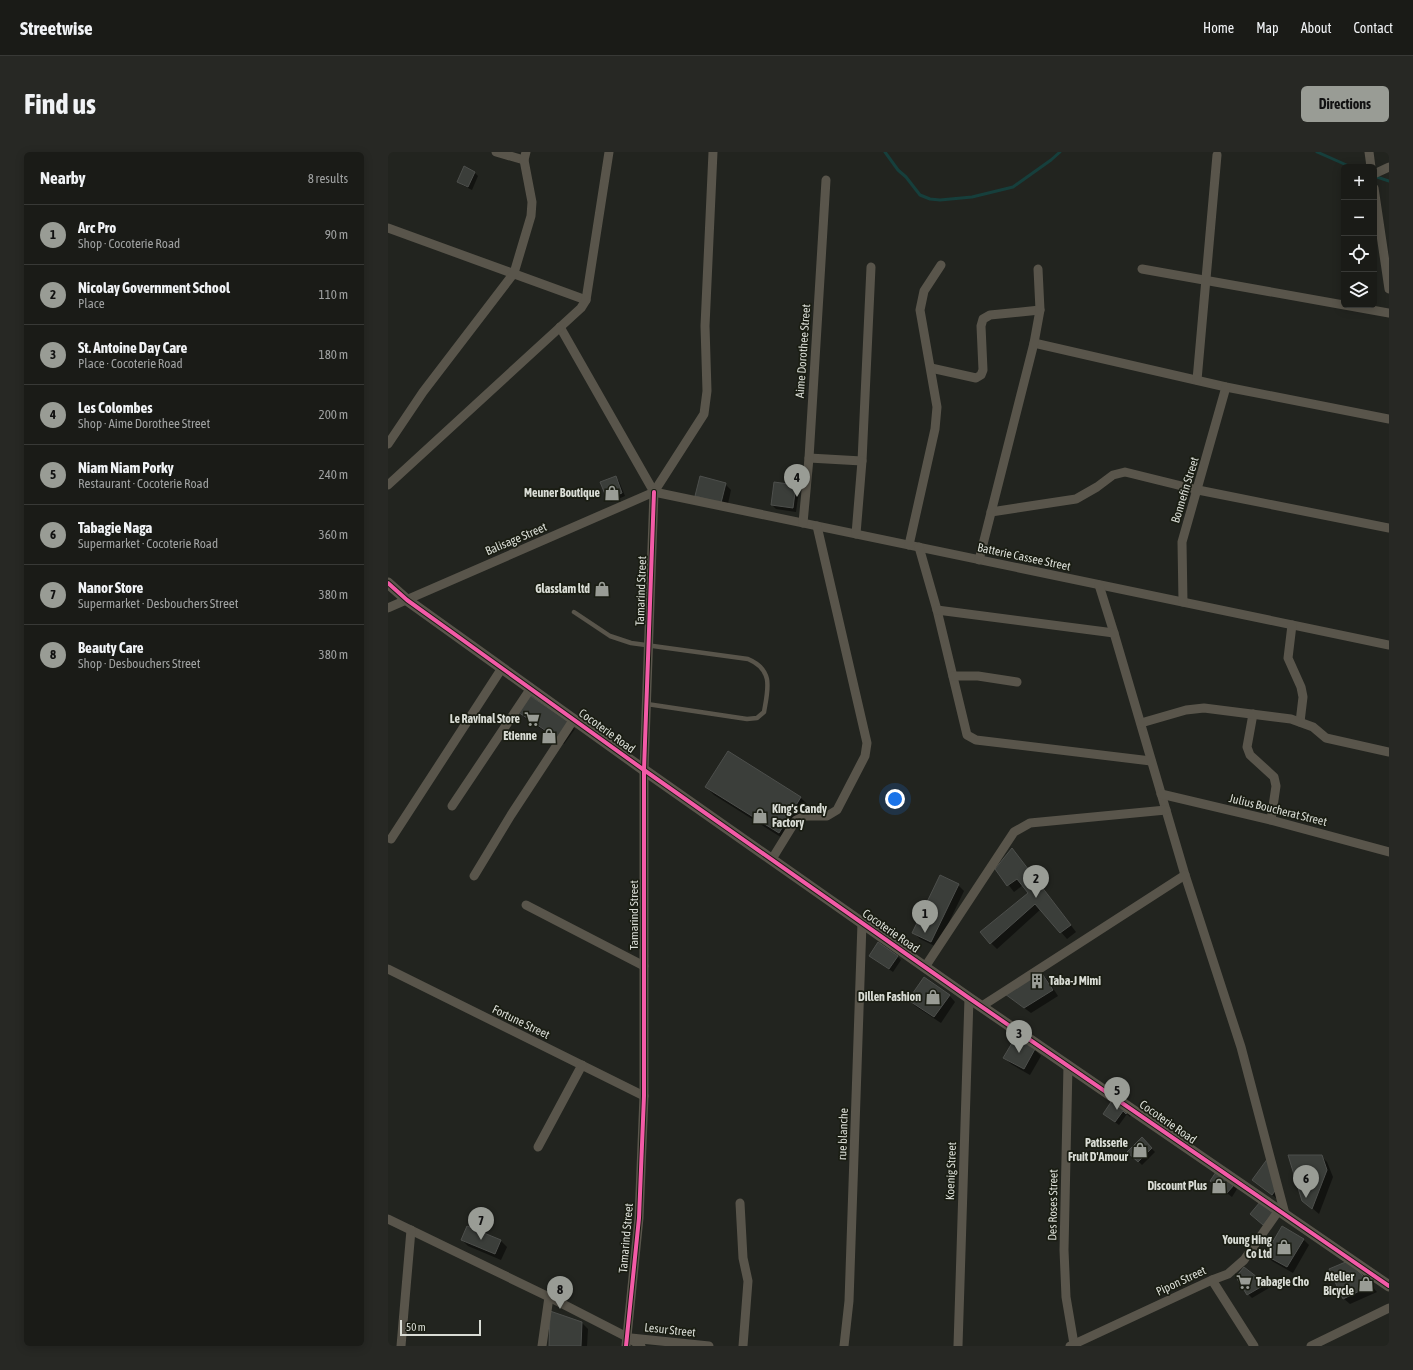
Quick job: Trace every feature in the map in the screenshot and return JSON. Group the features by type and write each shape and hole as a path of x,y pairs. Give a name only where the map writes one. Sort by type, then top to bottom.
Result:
{"street":[{"path":"388,444 422,392 514,273 530,216 532,202 526,156 496,152"},
{"path":"388,485 581,308 586,300 609,152"},
{"path":"560,327 654,492 704,414 707,391 705,326 713,152"},
{"path":"1369,152 1371,164"},
{"path":"1197,380 1217,155"},
{"path":"1377,173 1389,167"},
{"name":"Aime Dorothee Street","path":"803,523 809,458 826,180"},
{"path":"1376,200 1389,289"},
{"path":"388,228 586,300"},
{"path":"909,545 935,429 937,406 920,310 924,291 941,265"},
{"path":"856,534 862,461 871,267"},
{"path":"979,560 1034,343 1040,310 1038,269"},
{"path":"1142,270 1389,313"},
{"path":"931,368 976,378 983,370 981,326 983,320 990,315 1040,310"},
{"path":"1034,343 1226,387 1389,419"},
{"name":"Bonnefin Street","path":"1183,602 1182,542 1226,387"},
{"path":"809,458 862,461"},
{"path":"991,512 1076,500 1113,475 1125,472 1198,490 1389,528"},
{"name":"Batterie Cassee Street","path":"654,492 1389,645"},
{"name":"Balisage Street","path":"388,608 654,492"},
{"name":"Tamarind Street","path":"627,1340 639,1218 644,1096 644,770 654,492"},
{"path":"772,859 796,820 805,816 827,816 837,810 865,756 867,743 817,526"},
{"path":"919,547 937,610 967,735 971,738 1151,761"},
{"name":"Cocoterie Road","path":"388,583 407,600 644,770 969,998 1389,1286"},
{"path":"1099,585 1185,875 1241,1047 1282,1212"},
{"path":"937,610 1114,633"},
{"path":"1292,625 1288,658 1301,687 1302,697 1300,722"},
{"path":"391,839 502,668"},
{"path":"953,676 978,676 1017,682"},
{"path":"452,806 530,688"},
{"path":"1141,723 1186,710 1204,708 1291,719 1313,727 1326,738 1389,752"},
{"path":"1253,714 1247,747 1250,755 1274,777 1276,786 1270,820"},
{"path":"474,876 511,815 574,719"},
{"name":"Julius Boucherat Street","path":"1161,794 1270,820 1389,852"},
{"path":"925,967 1014,832 1030,823 1166,810"},
{"path":"982,1006 1185,875"},
{"path":"526,905 644,966"},
{"name":"rue blanche","path":"844,1346 850,1301 862,923"},
{"name":"Fortune Street","path":"388,969 644,1096"},
{"name":"Koenig Street","path":"958,1346 969,998"},
{"path":"538,1147 582,1065"},
{"name":"Des Roses Street","path":"1068,1065 1064,1250 1066,1297 1072,1345"},
{"path":"740,1203 743,1258 748,1281 743,1346"},
{"name":"Pipon Street","path":"1072,1345 1228,1274 1244,1260 1282,1212"},
{"path":"388,1219 549,1297 627,1340 641,1346"},
{"path":"402,1346 411,1230"},
{"path":"1212,1280 1254,1346"},
{"path":"542,1346 549,1297"},
{"path":"1310,1346 1389,1308"},
{"name":"Lesur Street","path":"627,1340 709,1346"}],"lane":[{"path":"574,612 610,636 631,643 748,659 756,662 764,671 768,688 764,712 757,718 747,719 647,704"}],"building":[{"path":"464,166 475,172 468,187 457,182"},
{"path":"616,476 622,493 607,499 600,482"},
{"path":"700,476 726,483 721,503 695,496"},
{"path":"774,482 796,485 793,508 771,505"},
{"path":"529,695 569,722 558,739 518,712"},
{"path":"728,751 801,797 779,833 705,787"},
{"path":"1012,848 1071,925 1060,933 1035,904 990,944 980,932 1028,893 1017,879 1007,886 995,869"},
{"path":"940,875 959,884 931,942 912,933"},
{"path":"878,942 898,956 889,969 869,956"},
{"name":"Taba-J Mimi","path":"1041,972 1053,990 1024,1008 1005,994"},
{"path":"924,977 950,995 934,1017 908,1000"},
{"path":"1015,1038 1035,1049 1024,1069 1003,1058"},
{"path":"1113,1099 1129,1109 1126,1114 1123,1111 1115,1122 1103,1114"},
{"name":"Patisserie Fruit D'Amour","path":"1142,1137 1152,1148 1138,1162 1127,1152"},
{"path":"1288,1155 1322,1155 1327,1170 1312,1209 1302,1201"},
{"path":"1268,1158 1277,1188 1272,1195 1252,1180"},
{"path":"1216,1172 1234,1185 1227,1193 1210,1181"},
{"path":"1260,1202 1273,1213 1263,1225 1250,1214"},
{"path":"467,1226 501,1240 495,1254 461,1240"},
{"name":"Young Hing Co Ltd","path":"1282,1226 1304,1239 1287,1267 1265,1255"},
{"path":"1348,1261 1372,1285 1343,1299 1329,1269"},
{"path":"1244,1267 1266,1284 1247,1295 1236,1277"},
{"path":"550,1311 582,1322 581,1346 549,1346"}],"waterway":[{"path":"885,152 898,170 906,177 920,195 930,199 940,200 972,197 1013,187 1060,152"},
{"path":"1317,152 1344,164"},
{"path":"1377,177 1389,181"}],"cycle path":[{"path":"626,1346 639,1218 644,1096 644,770 654,492"},
{"path":"388,583 407,600 644,770 969,998 1389,1286"}],"place":[{"name":"Meuner Boutique","path":"612,493"},
{"name":"Les Colombes","path":"797,497"},
{"name":"Glasslam ltd","path":"602,589"},
{"name":"Le Ravinal Store","path":"532,719"},
{"name":"Etienne","path":"549,736"},
{"name":"King's Candy Factory","path":"760,816"},
{"name":"Nicolay Government School","path":"1036,898"},
{"name":"Arc Pro","path":"925,933"},
{"name":"Taba-J Mimi","path":"1037,981"},
{"name":"Dillen Fashion","path":"933,997"},
{"name":"St. Antoine Day Care","path":"1019,1053"},
{"name":"Niam Niam Porky","path":"1117,1110"},
{"name":"Patisserie Fruit D'Amour","path":"1140,1150"},
{"name":"Discount Plus","path":"1219,1186"},
{"name":"Tabagie Naga","path":"1306,1198"},
{"name":"Nanor Store","path":"481,1240"},
{"name":"Young Hing Co Ltd","path":"1284,1247"},
{"name":"Tabagie Cho","path":"1244,1282"},
{"name":"Atelier Bicycle","path":"1366,1284"},
{"name":"Beauty Care","path":"560,1309"}]}
